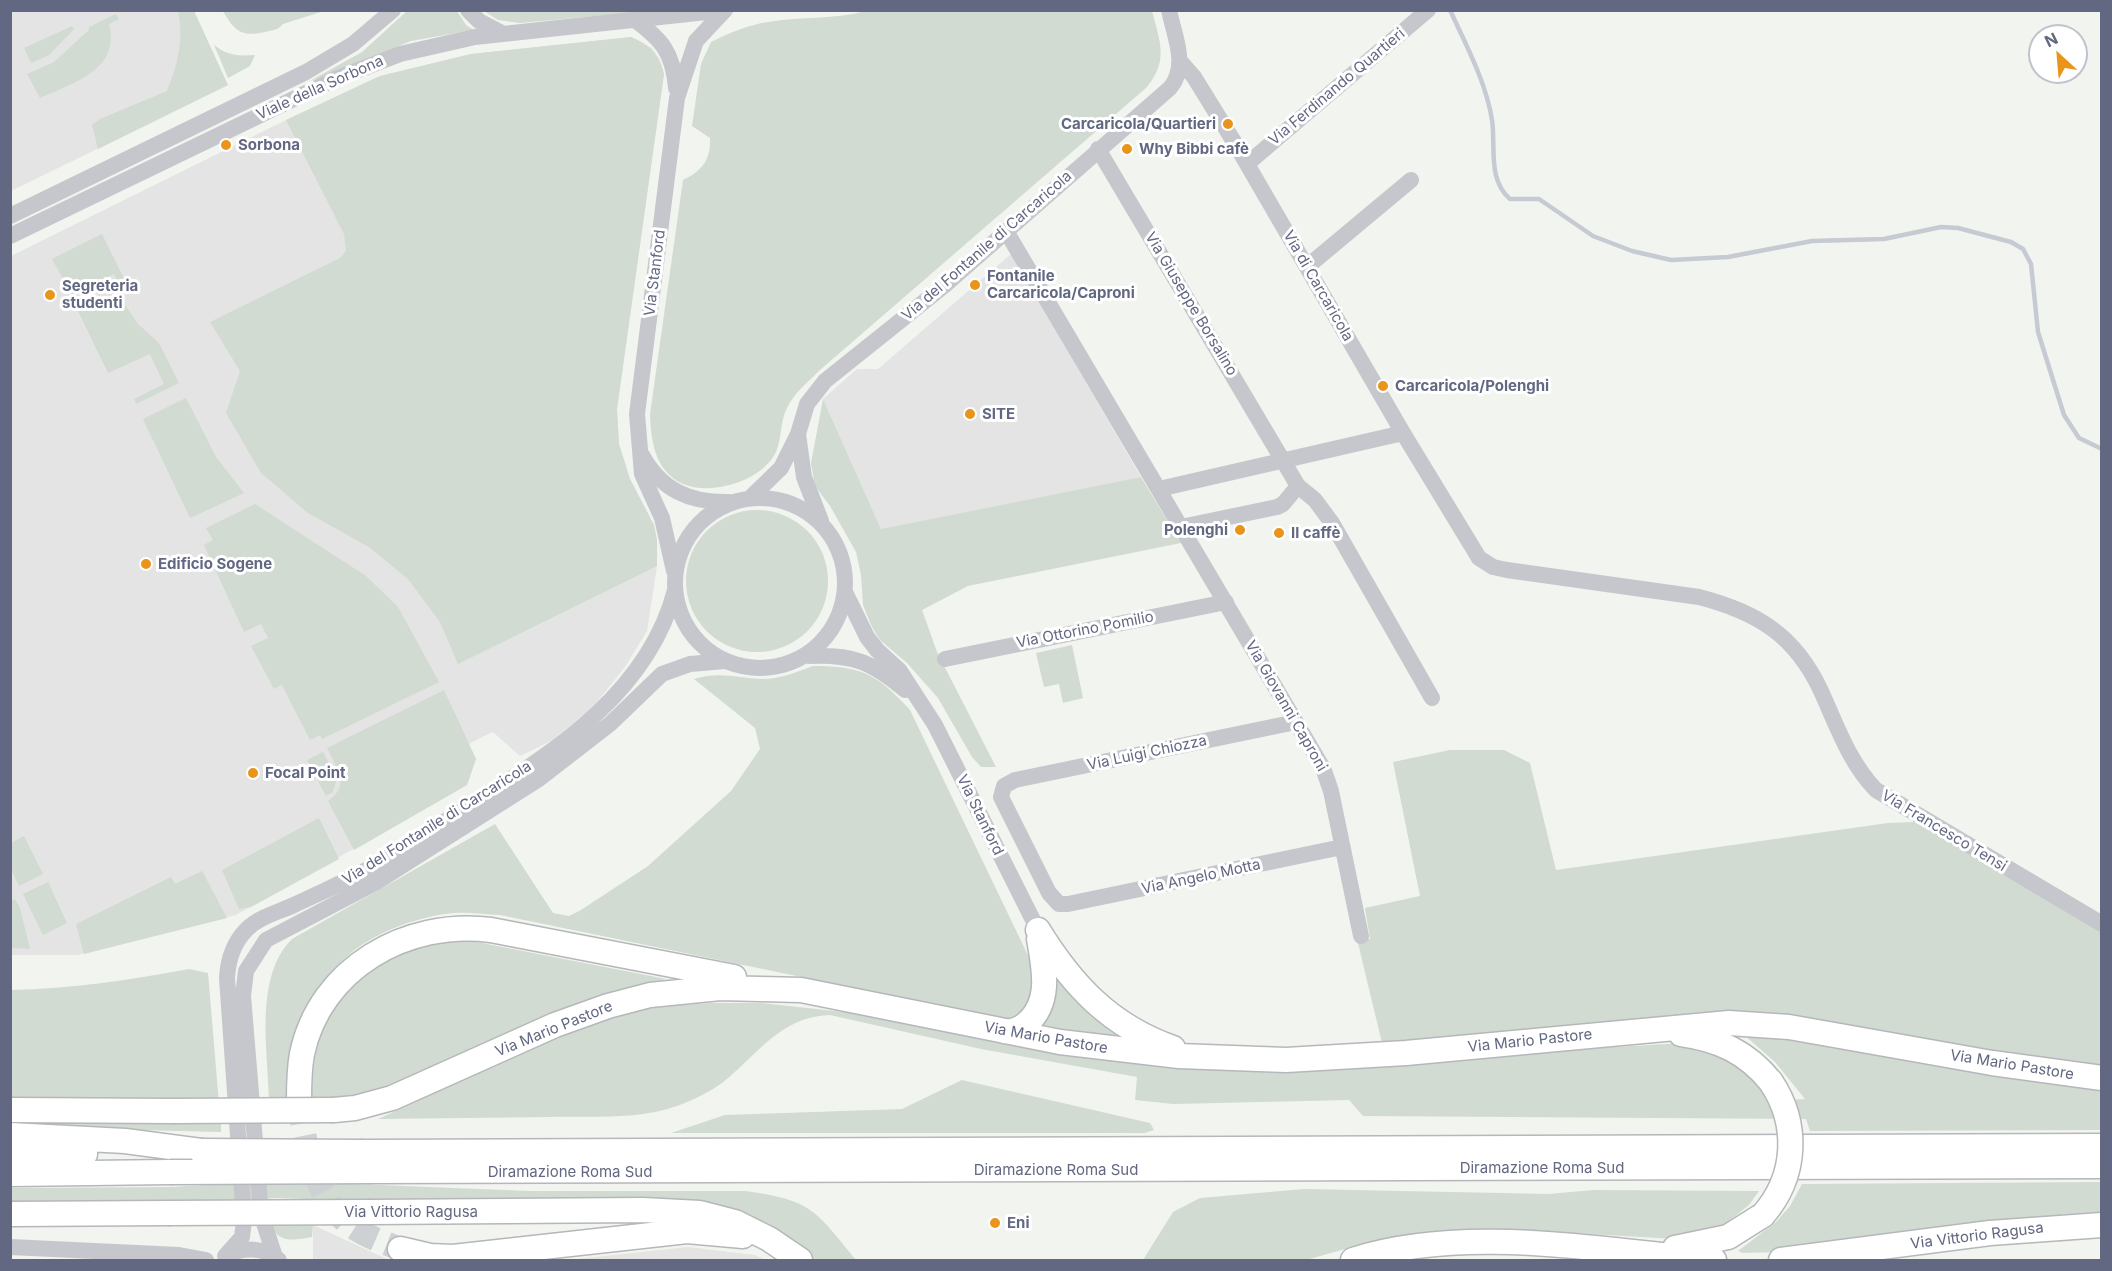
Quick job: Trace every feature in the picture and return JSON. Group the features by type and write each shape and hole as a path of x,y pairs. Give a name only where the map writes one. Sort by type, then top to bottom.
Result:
{"highway":[{"path":"299,1100 302,1053 310,1030 327,999 362,962 395,942 423,932 455,928 491,930 801,990"},
{"path":"987,1028 1013,1030 1026,1024 1038,1010 1043,996 1045,977 1038,930"},
{"path":"1038,930 1075,984 1114,1020 1134,1032 1171,1047 1213,1057"},
{"name":"Via Mario Pastore","path":"10,1110 173,1111 356,1108 392,1098 555,1025 639,998 706,988 801,990 1099,1048 1213,1057 1286,1060 1394,1054 1712,1023 1764,1025 1992,1063 2102,1078"},
{"path":"1619,1252 1694,1246 1715,1242 1737,1233 1763,1215 1783,1184 1791,1143 1787,1113 1771,1082 1750,1059 1722,1043 1682,1034 1629,1031"},
{"path":"10,1135 125,1141 201,1151"},
{"name":"Diramazione Roma Sud","path":"10,1174 170,1172 367,1161 2102,1146"},
{"path":"10,1155 201,1151"},
{"name":"Diramazione Roma Sud","path":"201,1151 367,1161 2102,1167"},
{"name":"Via Vittorio Ragusa","path":"10,1214 687,1212 725,1219 769,1239 800,1260"},
{"path":"2076,1225 2102,1235"},
{"name":"Via Vittorio Ragusa","path":"1781,1260 1990,1233 2076,1225 2102,1225"},
{"path":"400,1249 430,1256 453,1257 687,1231 769,1239"},
{"path":"1353,1260 1397,1250 1461,1244 1541,1244 1714,1260"}],"street":[{"name":"Viale della Sorbona","path":"10,216 316,66 364,35 393,10"},
{"path":"468,10 479,21 502,33"},
{"name":"Viale della Sorbona","path":"10,236 354,71 438,44 502,33 725,10"},
{"name":"Via Stanford","path":"674,571 662,518 642,474 638,449 638,405 677,98 696,41 725,10"},
{"name":"Via di Carcaricola","path":"1169,10 1180,61 1203,91 1247,164 1403,434 1479,558"},
{"name":"Via Ferdinando Quartieri","path":"1247,164 1428,10"},
{"name":"Via Stanford","path":"634,19 661,42 669,54 675,72 677,98"},
{"name":"Via del Fontanile di Carcaricola","path":"750,498 781,468 798,434 807,404 825,381 945,285 1170,88 1178,76 1180,61"},
{"name":"Via Giuseppe Borsalino","path":"1098,149 1298,486"},
{"path":"1308,266 1411,180"},
{"path":"1006,231 1159,489 1283,459 1403,434"},
{"name":"Via del Fontanile di Carcaricola","path":"798,434 804,477 824,528"},
{"path":"638,449 658,479 677,493 694,500 730,502 750,498 789,501 807,512 824,528 839,557 845,592 835,624 827,637 809,656 786,666 754,668 725,661 709,653 699,642 685,618 675,590 674,571 683,544 692,530 706,517 730,502"},
{"path":"1181,526 1277,507 1283,504 1298,486 1315,500 1332,524 1432,698"},
{"name":"Via Giovanni Caproni","path":"1159,489 1327,776 1361,936"},
{"name":"Via Francesco Tensi","path":"1479,558 1493,567 1507,570 1699,597 1728,605 1765,622 1786,638 1802,658 1821,691 1851,757 1876,790 2102,924"},
{"name":"Via del Fontanile di Carcaricola","path":"222,1258 242,1237 244,1221 227,978 228,964 236,944 248,928 259,920 328,889 381,861 521,773 578,732 611,700 643,659 666,619 675,590"},
{"name":"Via Stanford","path":"845,592 873,644 900,671 942,739 1038,930"},
{"name":"Via Ottorino Pomilio","path":"945,659 1226,602"},
{"name":"Via Stanford","path":"809,656 836,656 864,661 880,669 919,702"},
{"name":"Via del Fontanile di Carcaricola","path":"277,1259 261,1214 243,996 246,971 259,948 282,930 398,870 539,779 610,724 662,674 690,664 725,661"},
{"name":"Via Luigi Chiozza","path":"1059,904 1049,893 1007,811 1001,791 1009,783 1296,722"},
{"name":"Via Angelo Motta","path":"1059,904 1342,847"},
{"path":"10,1246 179,1255 206,1260"},
{"path":"222,1258 250,1249 277,1259"}],"shaded area":[{"path":"11,11 194,11 228,85 11,191"},
{"path":"178,11 194,11 228,85 98,149 92,125 100,119 167,91 179,52"},
{"path":"223,11 324,11 283,24 275,30 250,34 235,28"},
{"path":"407,11 457,11 466,25 474,30 411,41 308,82 362,52"},
{"path":"484,11 652,11 520,23 498,20"},
{"path":"866,11 1152,11 1160,42 1160,60 1158,69 1146,88 820,370 793,397 785,413 776,452 760,471 748,478 721,487 695,487 683,484 666,472 656,455 650,414 683,180 700,169 709,153 710,138 692,126 701,64 711,42 746,27 780,20 842,16"},
{"path":"116,14 119,19 109,24 111,40 108,53 101,64 79,80 40,98 27,74 54,62 89,30 89,27"},
{"path":"72,26 74,29 49,55 31,63 24,48"},
{"path":"631,37 652,48 660,60 664,74 617,409 619,444 630,479 654,525 657,540 657,566 647,631 625,667 592,708 551,741 520,756 493,732 469,744 476,759 467,785 236,915 77,955 11,955 11,256 380,76 471,54"},
{"path":"631,37 653,51 664,74 617,409 619,444 630,479 654,525 657,540 657,566 458,664 440,622 408,579 369,547 308,513 261,473 226,413 240,371 210,322 340,258 346,251 344,234 286,120 380,76 471,54"},
{"path":"214,45 233,54 255,55 250,66 228,78"},
{"path":"102,234 130,291 124,294 114,274 72,295 52,259"},
{"path":"1011,254 1141,477 881,529 823,399 857,369 878,369"},
{"path":"118,295 138,324 159,343 179,383 136,404 134,399 164,384 150,354 108,373 78,311 107,297"},
{"path":"186,398 216,457 244,493 190,518 143,419"},
{"path":"823,399 881,529 1141,477 1181,543 968,586 922,610 937,652 996,767 981,767 972,757 938,698 907,663 880,640 872,627 863,605 861,575 856,552 830,506 815,486 811,463"},
{"path":"255,504 366,576 398,607 439,682 322,739 320,735 310,740 282,685 274,689 251,646 268,638 261,624 244,632 204,545 213,540 206,528"},
{"path":"757,510 784,515 808,530 823,554 828,581 823,608 808,632 784,647 757,652 730,647 706,632 691,608 686,581 691,554 706,530 730,515"},
{"path":"1072,645 1083,698 1063,703 1059,684 1044,687 1036,653"},
{"path":"813,666 844,668 868,674 888,688 910,710 1036,972 1029,1000 1017,1016 1011,1020 500,915 452,913 428,917 392,929 375,937 344,960 332,973 324,989 315,1016 295,1100 269,1099 266,1036 268,993 272,973 280,955 292,939 495,824 553,913 569,916 581,910 648,866 731,791 760,749 755,728 694,679 720,675 769,679"},
{"path":"444,690 476,759 467,785 354,850 328,801 339,789 340,776 327,748"},
{"path":"1450,750 1504,750 1530,763 1556,870 1888,823 1914,822 2101,924 2101,1065 1953,1048 1725,1012 1382,1043 1357,939 1370,939 1365,908 1420,896 1393,762"},
{"path":"323,752 337,779 333,792 326,796 307,760"},
{"path":"319,818 339,859 251,907 239,909 222,870"},
{"path":"24,836 43,874 19,886 11,869 11,843"},
{"path":"202,871 227,918 84,954 76,924 171,877 175,884"},
{"path":"48,882 67,923 43,935 23,894"},
{"path":"15,899 20,908 30,949 11,948 11,901"},
{"path":"446,941 477,942 666,979 599,995 492,1041 403,1083 352,1097 311,1099 318,1043 326,1022 337,1004 351,988 384,962 404,953"},
{"path":"189,969 208,973 219,1104 11,1099 11,990 100,983"},
{"path":"1053,969 1123,1036 1122,1039 1035,1024"},
{"path":"709,1003 761,1003 872,1015 1029,1043 1486,1054 1685,1043 1723,1051 1760,1084 1770,1101 1805,1099 1775,1062 1743,1034 1799,1039 2102,1085 2101,1130 1810,1131 1806,1119 1363,1116 1349,1100 1173,1104 1135,1100 1137,1077 981,1049 830,1015 812,1017 783,1030 717,1087 689,1101 662,1110 615,1116 378,1119 503,1060 567,1033 632,1012"},
{"path":"962,1080 1150,1123 1154,1130 1144,1133 671,1133 725,1115 902,1109"},
{"path":"221,1119 221,1132 11,1127 11,1120"},
{"path":"280,1181 529,1191 745,1191 767,1194 810,1210 831,1229 856,1260 813,1260 767,1229 409,1203 277,1198 187,1203 11,1204 11,1188 170,1187"},
{"path":"2101,1182 2101,1215 1780,1252 1743,1253 1738,1251 1776,1222 1790,1206 1802,1184"},
{"path":"1304,1189 1549,1194 1593,1190 1759,1191 1749,1205 1721,1227 1674,1239 1538,1231 1475,1231 1393,1239 1352,1247 1306,1260 1143,1260 1173,1212 1200,1198"},
{"path":"271,1225 313,1225 312,1237 294,1240 283,1238 274,1231"},
{"path":"313,1225 389,1260 313,1260"},
{"path":"688,1247 755,1255 765,1260 568,1260"}],"waterway":[{"path":"1450,10 1485,92 1492,120 1495,172 1498,182 1510,199 1539,199 1593,236 1632,251 1671,260 1728,257 1812,241 1884,239 1941,227 1958,228 2011,242 2023,249 2031,264 2038,332 2064,415 2079,438 2102,449"}],"tunnel":[{"path":"299,1100 308,1151 319,1185 328,1200 350,1225 400,1249"}],"place":[{"name":"Carcaricola/Quartieri","path":"1228,124"},
{"name":"Sorbona","path":"226,145"},
{"name":"Why Bibbi cafè","path":"1127,149"},
{"name":"Fontanile Carcaricola/Caproni","path":"975,285"},
{"name":"Segreteria studenti","path":"50,295"},
{"name":"Carcaricola/Polenghi","path":"1383,386"},
{"name":"SITE","path":"970,414"},
{"name":"Polenghi","path":"1240,530"},
{"name":"Il caffè","path":"1279,533"},
{"name":"Edificio Sogene","path":"146,564"},
{"name":"Focal Point","path":"253,773"},
{"name":"Eni","path":"995,1223"}]}
